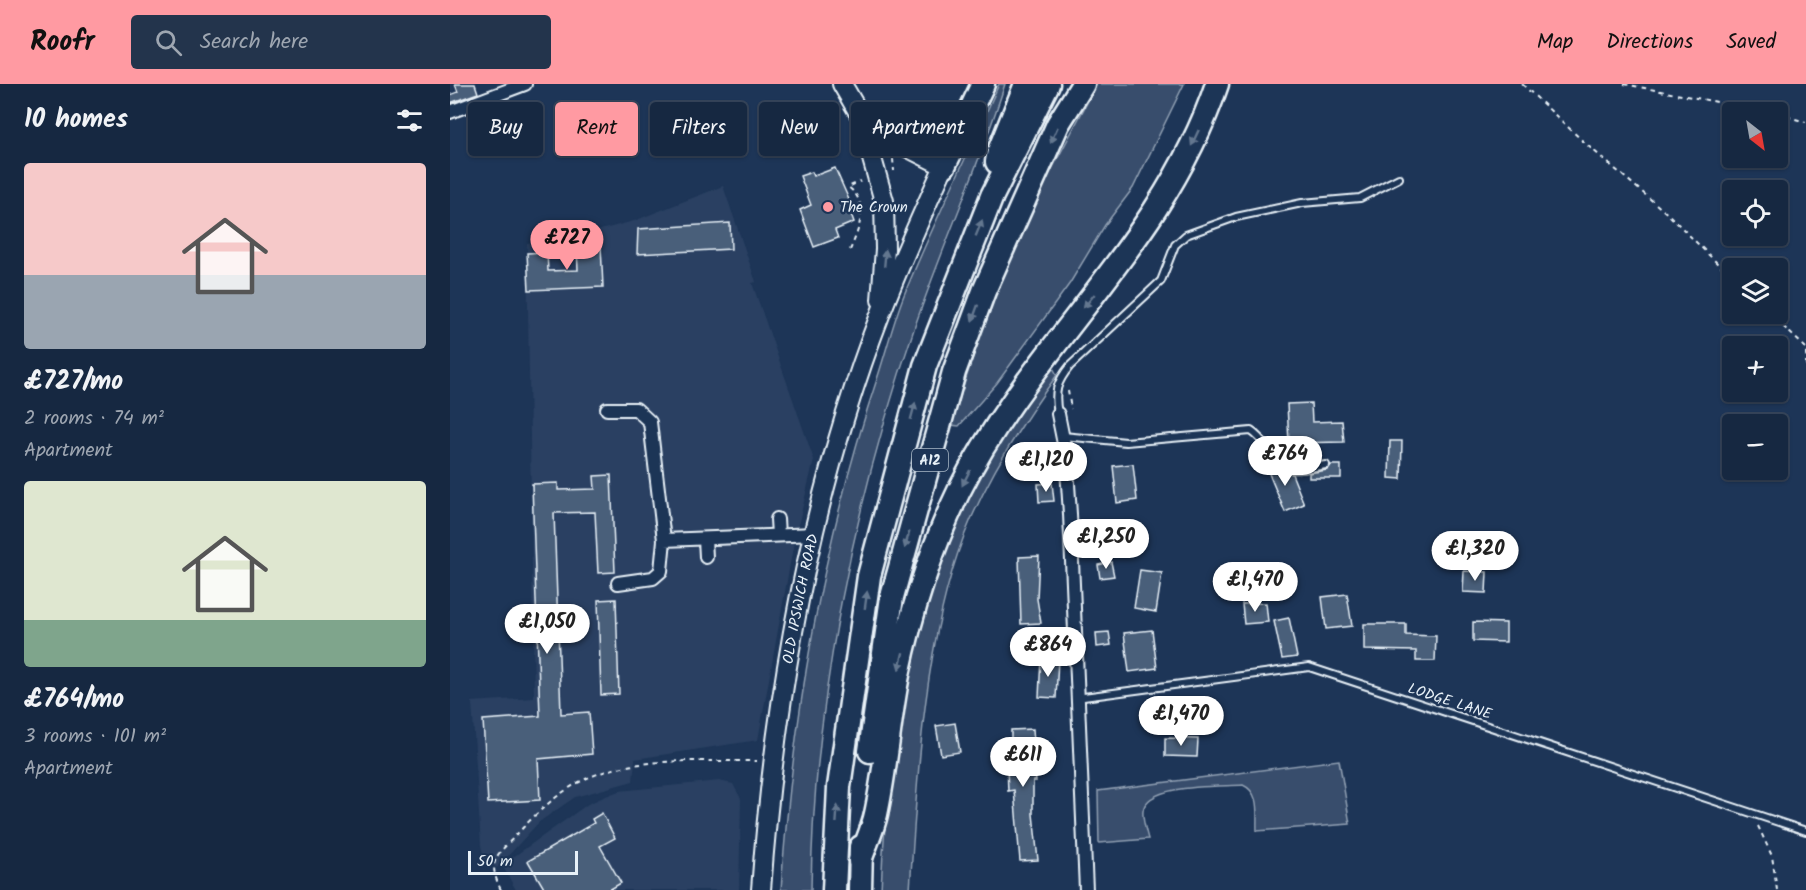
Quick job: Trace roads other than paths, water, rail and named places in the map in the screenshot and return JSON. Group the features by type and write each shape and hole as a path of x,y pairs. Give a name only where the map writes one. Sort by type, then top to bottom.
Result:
{"highway":[{"path":"944,166 983,84"},
{"name":"A12","path":"992,196 999,151 1026,84"},
{"name":"A12","path":"833,881 839,787 869,576 925,366 992,196 1048,84"},
{"name":"A12","path":"860,890 864,789 892,597 954,372 984,291 1058,124 1083,84"},
{"name":"A12","path":"860,861 876,815 897,684 914,612 928,566 955,501 990,435 1009,406 1109,277 1153,215 1192,145 1217,84"}],"street":[{"path":"450,112 525,84"},
{"name":"OLD IPSWICH ROAD","path":"842,84 852,102"},
{"name":"OLD IPSWICH ROAD","path":"872,156 878,174 886,227 879,316"},
{"path":"924,156 944,166"},
{"name":"OLD IPSWICH ROAD","path":"761,890 774,760 799,605 814,534 879,316 944,166"},
{"path":"606,409 636,409 650,422 664,540 661,571 653,579 618,583"},
{"path":"1058,414 1066,454 1070,514 1086,890"},
{"path":"777,519 778,536"},
{"path":"664,540 814,534"},
{"path":"705,539 706,557"}],"lane":[{"path":"1058,414 1055,389 1059,380 1070,366 1161,281 1175,245 1186,235 1236,217 1302,203 1360,198 1399,178"},
{"path":"1062,436 1126,442 1251,431 1267,444 1275,458 1292,469 1326,465"},
{"name":"LODGE LANE","path":"1077,698 1309,667 1806,831"}],"place":[{"name":"The Crown","path":"828,207"}]}
